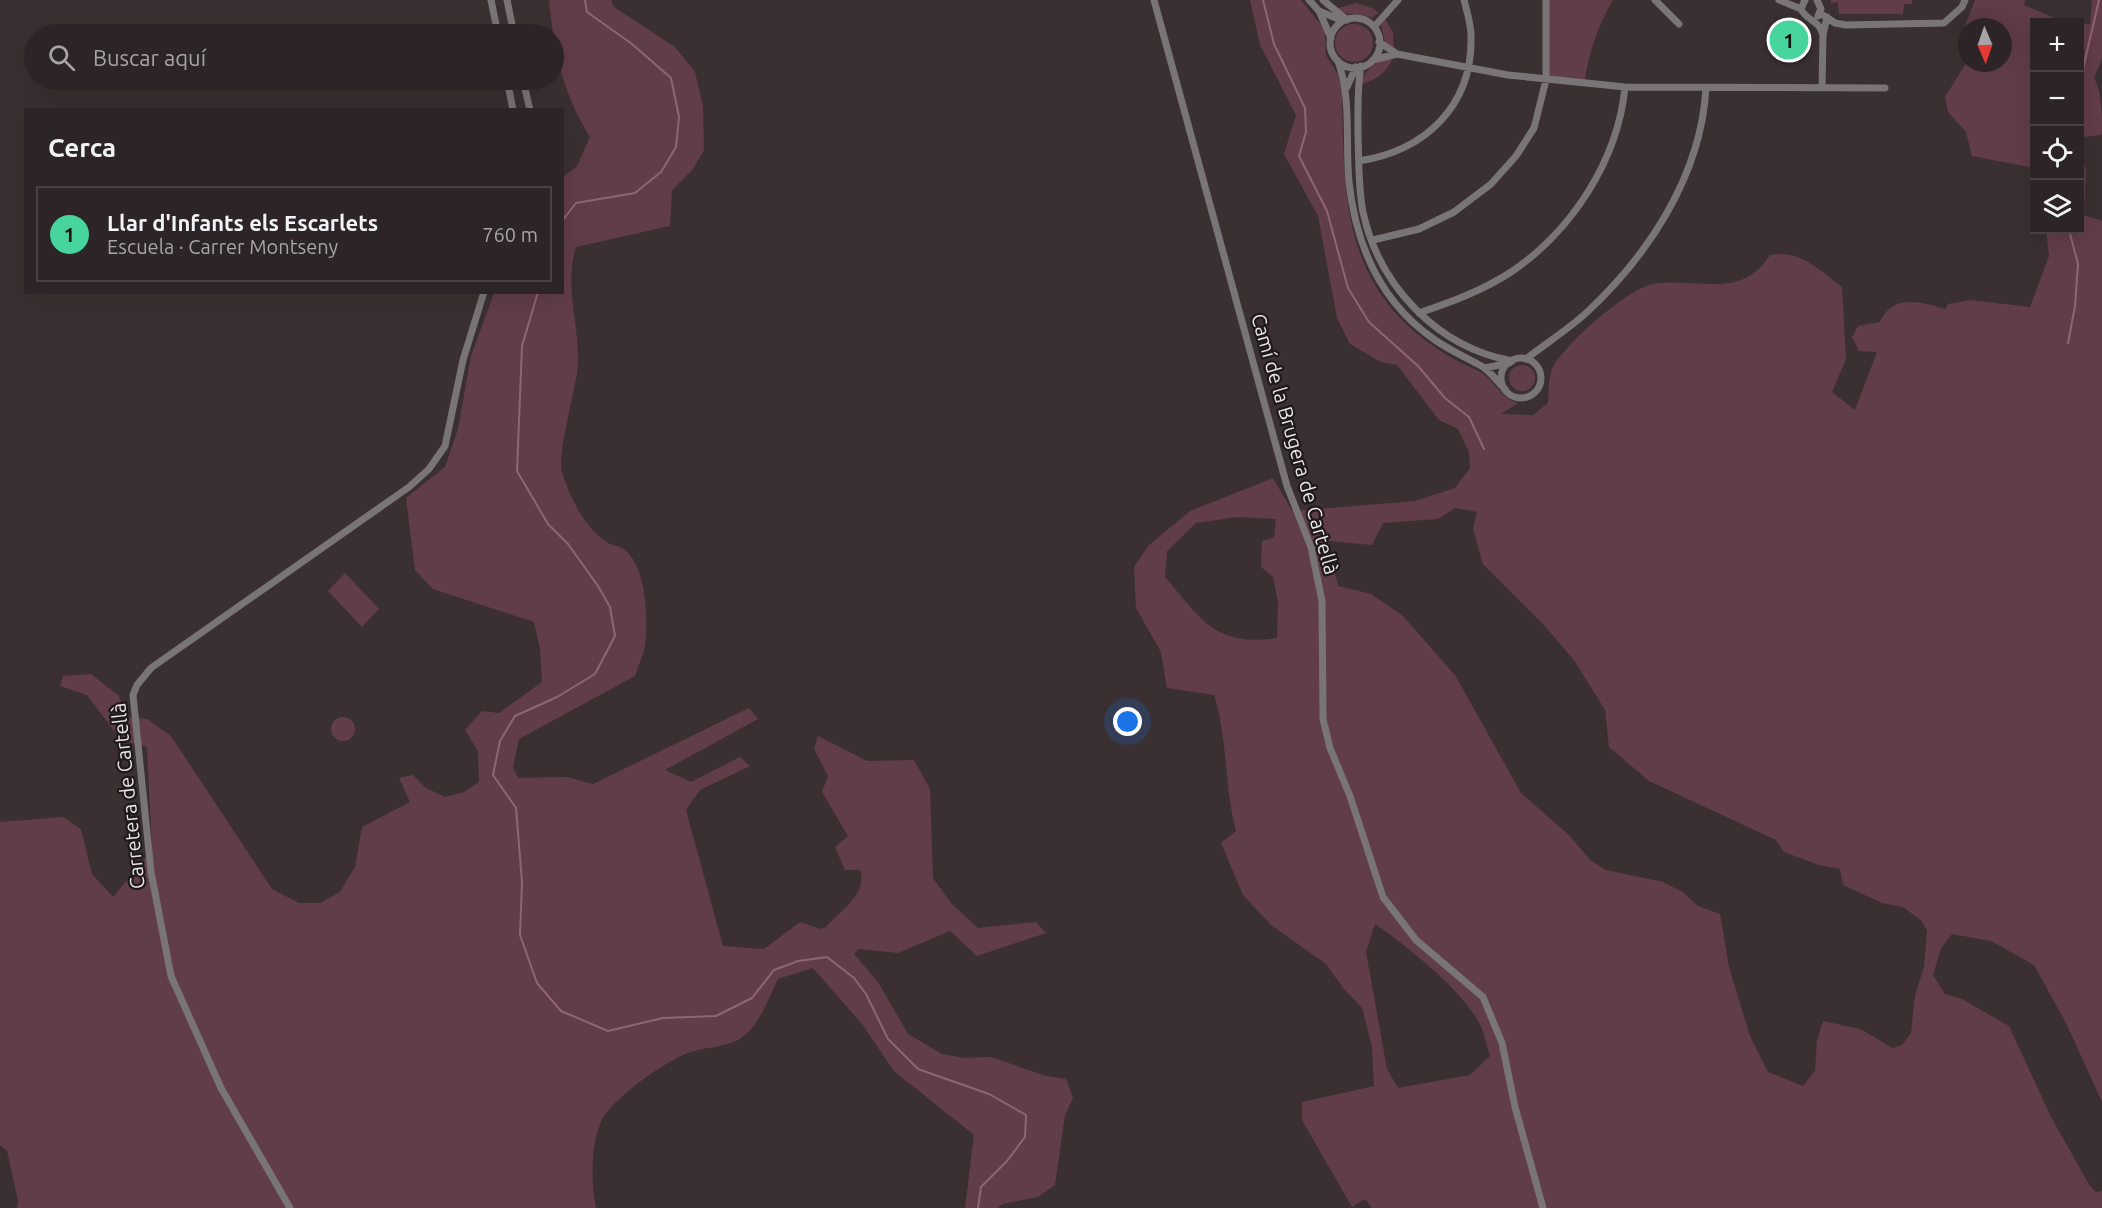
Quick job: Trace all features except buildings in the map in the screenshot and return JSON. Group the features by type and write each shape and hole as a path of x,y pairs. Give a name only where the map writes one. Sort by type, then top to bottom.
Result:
{"street":[{"path":"491,0 496,24"},
{"path":"507,0 512,24"},
{"name":"Camí de la Brugera de Cartellà","path":"1154,0 1287,486 1311,547 1322,601 1323,719 1330,748 1350,796 1383,897 1416,940 1483,997 1503,1043 1515,1107 1543,1208"},
{"path":"1309,0 1319,11 1331,38"},
{"path":"1323,0 1345,20"},
{"path":"1374,27 1398,0"},
{"path":"1359,161 1404,149 1428,135 1447,115 1468,69 1471,36 1464,0"},
{"path":"1373,240 1428,225 1454,212 1491,184 1516,156 1534,128 1546,80 1546,0"},
{"path":"1655,0 1678,24"},
{"path":"1779,0 1801,9 1804,15 1812,18 1821,28 1823,35"},
{"path":"1801,9 1805,0"},
{"path":"1817,0 1824,15 1822,88"},
{"path":"1812,18 1824,15 1846,25 1944,23 1962,7 1965,0"},
{"path":"1319,11 1345,20 1361,19 1374,27 1379,42 1397,54 1468,69 1546,80 1625,87 1885,88"},
{"path":"1345,20 1335,28 1331,38 1331,50 1338,61 1347,88 1348,174 1353,213 1363,250 1384,288 1405,315 1462,358 1485,368 1514,397 1522,398 1536,391 1541,375 1538,368 1526,359"},
{"path":"1372,60 1379,42"},
{"path":"1347,88 1358,67 1372,60 1397,54"},
{"path":"1338,61 1358,67"},
{"path":"1358,67 1359,161 1364,213 1373,240 1390,276 1419,313 1438,330 1486,356 1510,362"},
{"path":"1419,313 1454,301 1493,283 1528,259 1559,230 1584,198 1604,163 1618,126 1625,87"},
{"path":"1485,368 1526,359 1583,316 1630,270 1666,214 1693,154 1703,117 1706,88"},
{"path":"509,90 513,108"},
{"path":"526,90 530,108"},
{"name":"Carretera de Cartellà","path":"290,1208 222,1088 171,976 151,872 133,695 136,685 151,668 409,487 429,469 445,446 463,360 483,294"},
{"path":"1505,389 1501,380 1503,371 1510,362"}],"shaded area":[{"path":"549,0 611,0 614,7 675,47 695,72 703,106 704,150 693,169 672,190 670,226 576,247 571,279 578,357 562,452 562,472 569,492 585,521 599,537 625,550 638,569 646,609 645,646 635,676 519,739 513,767 518,778 567,777 593,784 749,708 758,719 665,770 691,782 740,757 750,766 700,790 686,810 723,946 764,949 800,922 821,929 826,927 852,901 860,887 860,870 845,870 835,847 848,836 822,792 828,776 814,749 818,736 867,761 914,760 930,789 933,878 951,903 978,928 1036,922 1046,933 977,956 950,931 898,953 859,949 854,954 878,982 908,1034 942,1054 964,1058 991,1057 1046,1076 1066,1079 1073,1098 1065,1115 1055,1185 1038,1197 1002,1204 998,1208 965,1208 974,1135 894,1071 862,1024 813,968 778,979 757,1021 738,1040 726,1045 691,1052 675,1059 640,1081 609,1109 599,1128 594,1150 593,1187 596,1208 17,1208 18,1201 7,1151 0,1145 0,822 63,817 81,829 92,874 113,897 152,850 147,747 121,740 87,695 60,686 63,676 91,674 119,696 126,717 147,719 171,736 272,889 299,903 320,903 340,892 355,867 362,827 410,802 399,778 413,775 426,788 445,797 464,792 479,782 478,751 465,730 482,711 499,713 542,682 540,649 534,622 433,589 415,570 406,498 445,467 458,429 471,356 494,294 564,294 564,176 577,166 590,137 572,103 564,81 564,24 552,24"},
{"path":"1250,0 1301,0 1325,30 1326,55 1338,75 1342,91 1344,170 1348,206 1356,240 1368,272 1387,302 1412,330 1451,357 1485,375 1507,398 1518,403 1501,414 1533,415 1548,403 1550,375 1560,357 1583,332 1613,306 1642,288 1653,284 1669,283 1732,283 1746,278 1758,269 1770,255 1781,254 1809,262 1842,287 1846,359 1832,392 1855,410 1877,352 1859,351 1852,337 1858,326 1880,322 1892,307 1908,302 1945,309 1948,304 1970,300 2030,307 2049,256 2046,234 2084,234 2084,215 2102,221 2102,1102 2066,1023 2034,965 1991,941 1952,934 1941,948 1933,975 1945,994 1962,999 2009,1026 2051,1117 2090,1186 2096,1192 2102,1191 2102,1208 1372,1208 1365,1199 1352,1207 1302,1120 1302,1102 1374,1086 1372,1047 1362,1008 1343,988 1326,964 1271,925 1243,895 1221,843 1236,831 1229,797 1222,728 1214,695 1167,688 1161,652 1136,608 1134,567 1148,546 1190,511 1273,478 1292,511 1415,501 1455,488 1470,468 1469,452 1458,429 1439,420 1397,365 1381,362 1350,344 1337,318 1318,216 1284,154 1296,115 1260,45","holes":["1455,508 1477,512 1473,529 1483,564 1542,623 1574,660 1605,710 1609,747 1649,781 1776,840 1784,852 1819,865 1840,869 1843,885 1882,903 1903,907 1922,921 1927,931 1924,967 1915,995 1911,1033 1902,1045 1893,1048 1860,1029 1823,1021 1817,1040 1815,1071 1803,1086 1768,1072 1750,1036 1729,967 1720,914 1698,906 1683,892 1663,882 1606,870 1590,860 1570,836 1521,793 1455,675 1402,615 1371,594 1338,586 1328,541 1372,545 1383,523 1438,519","1238,517 1276,519 1274,537 1262,541 1261,567 1273,577 1278,602 1277,638 1256,640 1224,634 1200,618 1165,577 1167,551 1196,523","1375,924 1435,971 1474,1015 1482,1029 1490,1056 1470,1075 1398,1088 1387,1069 1366,952"]},
{"path":"1546,0 1613,0 1594,40 1584,84 1546,80"},
{"path":"1831,0 1912,0 1912,4 1904,4 1903,14 1839,14 1838,2 1831,3"},
{"path":"1975,0 2025,0 2024,5 2055,18 2030,18 2030,167 1972,156 1966,132 1948,112 1945,97 1961,72 2012,72 2012,18 1968,18"},
{"path":"2092,0 2102,0 2102,59 2094,78 2102,110 2101,135 2084,137 2084,24 2090,24"},
{"path":"1356,3 1379,13 1371,18 1343,13 1335,9"},
{"path":"1385,19 1393,32 1394,50 1385,43 1381,25"},
{"path":"1354,24 1367,30 1373,43 1367,56 1354,62 1341,56 1335,43 1341,30"},
{"path":"1388,58 1392,60 1383,73 1375,79 1360,84 1371,68 1379,61"},
{"path":"2084,162 2086,171 2084,215"},
{"path":"1522,365 1531,369 1535,378 1531,387 1522,391 1513,387 1509,378 1513,369"},
{"path":"345,573 379,609 362,627 328,591"},
{"path":"343,717 352,720 355,729 352,738 343,741 334,738 331,729 334,720"}],"waterway":[{"path":"564,218 576,203 635,193 661,172 676,147 679,117 671,78 632,44 587,12 585,0"},
{"path":"1263,0 1274,44 1305,108 1306,132 1299,156 1327,211 1348,288 1369,322 1418,366 1445,398 1469,417 1484,449"},
{"path":"2082,72 2099,0"},
{"path":"2068,343 2075,306 2078,264 2070,234"},
{"path":"537,294 522,346 517,471 548,524 568,544 598,586 610,607 615,636 595,674 557,697 515,716 500,741 493,775 516,808 522,882 520,935 537,983 561,1011 608,1031 663,1018 716,1016 752,998 774,970 798,961 827,957 854,978 866,994 888,1039 918,1069 989,1094 1026,1115 1025,1137 1007,1161 981,1187 978,1208"}],"place":[{"name":"Llar d'Infants els Escarlets","path":"1789,40"}]}
